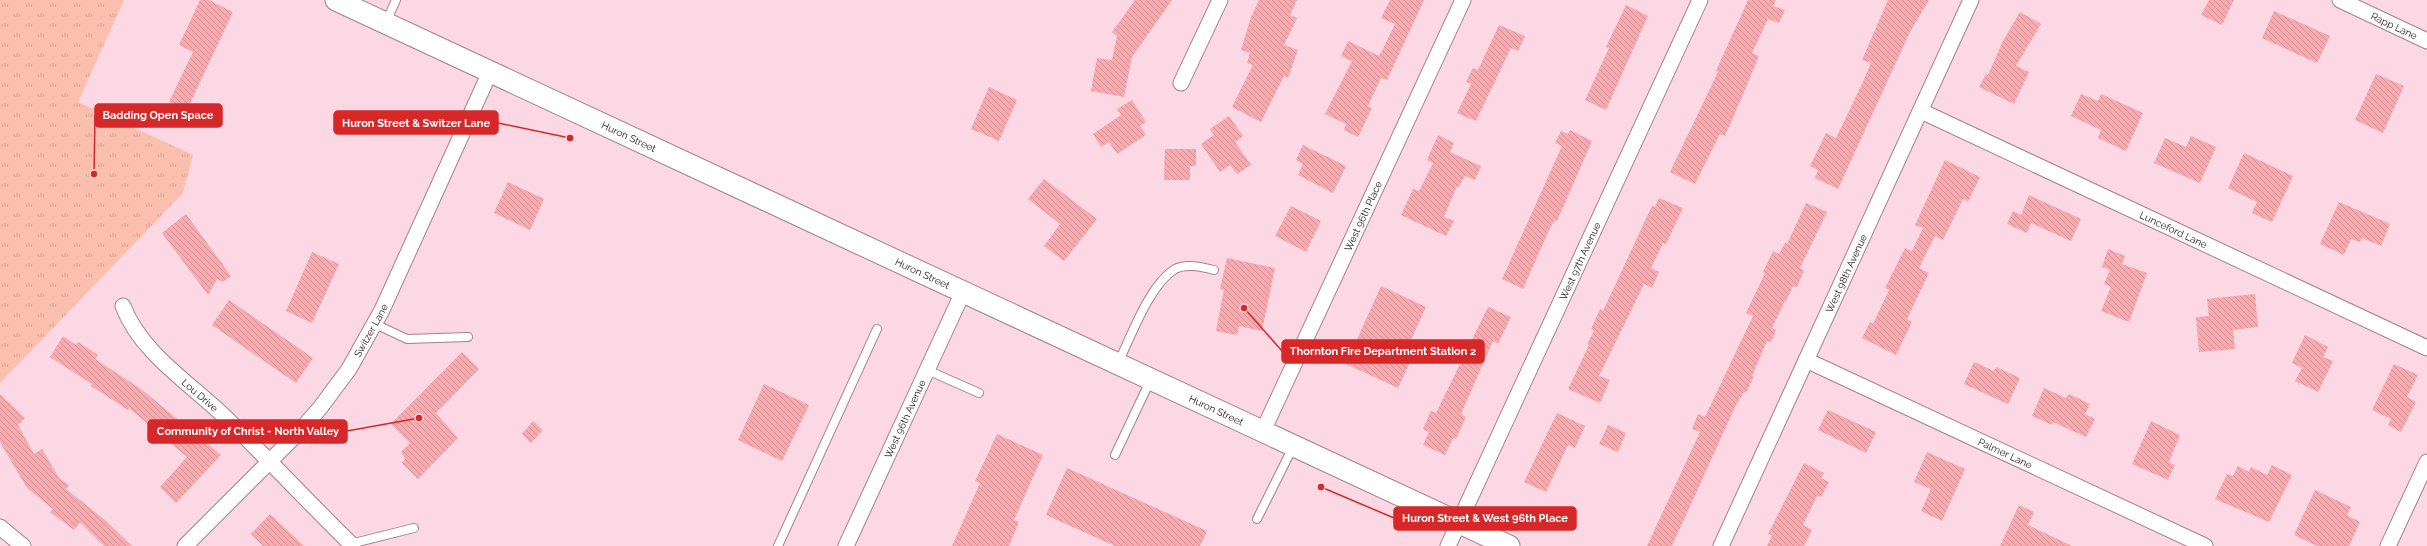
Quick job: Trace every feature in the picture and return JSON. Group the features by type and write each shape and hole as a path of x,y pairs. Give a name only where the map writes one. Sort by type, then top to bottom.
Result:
{"main road":[{"name":"Huron Street","path":"336,0 1509,546"}],"street":[{"path":"1181,83 1220,0"},
{"name":"West 96th Place","path":"1263,431 1463,0"},
{"name":"West 97th Avenue","path":"1448,546 1700,0"},
{"name":"West 98th Avenue","path":"1721,546 1971,0"},
{"name":"Rapp Lane","path":"2340,0 2427,41"},
{"name":"Switzer Lane","path":"185,546 312,417 336,387 375,324 490,72"},
{"name":"Lunceford Lane","path":"1920,111 2427,348"},
{"name":"West 96th Avenue","path":"846,546 963,292"},
{"name":"Lou Drive","path":"123,306 134,330 150,350 229,420 268,463 352,545"},
{"name":"Palmer Lane","path":"1806,360 2205,546"},
{"path":"2388,546 2427,462"},
{"path":"0,527 23,546"}],"lane":[{"path":"385,23 396,0"},
{"path":"1118,364 1158,286 1175,269 1195,266 1214,270"},
{"path":"375,324 407,339 468,337"},
{"path":"778,546 877,329"},
{"path":"927,370 979,393"},
{"path":"1116,455 1151,379"},
{"path":"1257,519 1293,446"},
{"path":"352,545 414,528"}],"green space":[{"path":"0,0 124,0 78,102 193,155 183,193 0,383"}],"building":[{"path":"200,0 209,0 233,12 187,110 169,102 193,52 179,45"},
{"path":"1135,0 1172,0 1132,57 1124,97 1091,91 1097,58 1112,60 1117,36 1112,32"},
{"path":"1259,0 1297,0 1290,15 1297,18 1284,45 1298,50 1288,78 1284,76 1261,122 1232,107 1253,65 1247,63 1250,53 1241,50 1251,17"},
{"path":"1390,0 1424,0 1387,80 1381,78 1368,106 1372,108 1358,137 1344,130 1346,124 1325,114 1352,61 1341,56 1348,41 1379,56 1383,49 1395,24 1381,18"},
{"path":"1748,0 1776,0 1773,6 1785,10 1779,23 1768,19 1752,53 1759,56 1725,136 1720,134 1695,184 1670,172 1718,72 1716,71"},
{"path":"1888,0 1929,0 1910,32 1838,189 1815,178 1818,170 1810,166 1826,133 1836,138 1862,84 1871,63 1862,60"},
{"path":"2209,0 2234,0 2222,25 2201,15"},
{"path":"1626,5 1648,16 1606,110 1585,100 1609,48 1606,47"},
{"path":"2274,11 2330,36 2317,63 2262,38"},
{"path":"2020,12 2041,24 2016,66 2029,72 2014,104 1979,87 1986,74 1988,75 2003,41"},
{"path":"1499,25 1525,36 1518,51 1511,48 1476,121 1457,113 1471,84 1466,82 1473,68 1478,70"},
{"path":"2376,74 2404,86 2383,133 2355,120"},
{"path":"989,87 1017,100 999,141 971,129"},
{"path":"2081,94 2098,101 2101,94 2143,113 2126,151 2098,138 2101,130 2071,116"},
{"path":"1132,100 1146,122 1140,126 1146,135 1117,154 1109,142 1101,147 1093,134 1121,115 1117,109"},
{"path":"1229,116 1243,136 1235,142 1251,165 1237,174 1230,165 1220,172 1201,144 1214,135 1210,129"},
{"path":"1570,130 1592,141 1557,221 1555,220 1550,228 1523,289 1502,279 1562,146 1555,143 1561,131 1568,134"},
{"path":"1438,135 1454,143 1450,152 1481,166 1475,180 1465,176 1459,187 1457,186 1444,217 1454,221 1446,236 1401,215 1413,189 1419,191 1433,163 1427,160"},
{"path":"2191,136 2216,147 2200,183 2154,163 2165,138 2186,147"},
{"path":"1303,145 1346,166 1333,193 1298,175 1303,164 1296,160"},
{"path":"1165,149 1196,149 1196,166 1190,166 1190,180 1164,180"},
{"path":"2244,153 2293,176 2272,222 2252,213 2257,202 2228,188"},
{"path":"1945,160 1980,177 1968,202 1963,199 1943,240 1935,236 1919,268 1929,273 1907,319 1912,322 1896,355 1862,338 1870,322 1873,324 1889,290 1885,288 1905,248 1912,251 1923,228 1915,225"},
{"path":"1044,179 1097,219 1064,261 1044,246 1060,224 1028,199"},
{"path":"508,182 544,199 530,230 494,213"},
{"path":"2029,195 2081,219 2071,241 2031,223 2027,233 2007,224 2013,211 2021,215"},
{"path":"1659,198 1683,208 1666,244 1663,243 1651,268 1659,272 1652,288 1644,284 1599,376 1610,380 1600,403 1568,389 1589,345 1587,344 1594,331 1591,329 1600,309 1603,311 1652,206 1655,207"},
{"path":"2339,202 2390,224 2381,246 2362,238 2360,242 2351,239 2344,255 2320,244"},
{"path":"1806,203 1827,212 1800,268 1804,270 1797,287 1793,286 1785,301 1772,328 1776,330 1771,342 1767,341 1752,376 1754,376 1746,393 1744,392 1735,407 1672,546 1647,546 1700,432 1692,429 1698,414 1705,417 1753,316 1746,313 1765,273 1763,272 1773,251 1779,254 1785,243 1787,244"},
{"path":"1291,206 1321,221 1306,252 1275,236"},
{"path":"186,214 231,276 223,282 217,279 208,295 162,233"},
{"path":"2108,249 2125,256 2122,264 2147,273 2129,322 2101,311 2111,287 2104,284 2110,270 2102,267"},
{"path":"312,252 339,264 312,323 286,311"},
{"path":"1227,258 1275,268 1262,331 1239,326 1237,335 1216,331 1224,290 1220,289"},
{"path":"1381,286 1426,307 1410,342 1418,345 1398,388 1346,364"},
{"path":"2255,294 2258,327 2233,330 2235,349 2199,352 2196,317 2209,316 2207,299"},
{"path":"229,300 313,358 296,383 212,325"},
{"path":"1488,307 1511,317 1498,344 1493,341 1461,414 1466,417 1456,439 1453,438 1445,455 1423,445 1429,432 1423,429 1431,411 1436,413"},
{"path":"2305,335 2328,347 2323,357 2333,361 2318,392 2295,381 2302,368 2292,363"},
{"path":"63,336 76,345 78,342 98,355 95,359 141,389 221,455 176,503 160,487 187,457 129,408 128,410 91,386 92,384 50,357"},
{"path":"462,352 479,369 436,413 458,438 418,479 402,463 405,459 401,452 410,443 391,424"},
{"path":"1974,362 1994,371 1996,367 2020,378 2008,404 1964,384"},
{"path":"2394,364 2418,375 2407,397 2416,402 2401,432 2388,425 2391,419 2372,410"},
{"path":"764,384 809,405 782,461 738,440"},
{"path":"2044,388 2066,398 2069,394 2090,404 2085,414 2095,419 2086,437 2053,422 2052,425 2032,416"},
{"path":"0,394 25,418 18,425 34,454 42,449 59,478 69,485 66,489 105,520 132,546 104,546 80,522 74,530 50,512 53,509 27,488 0,442"},
{"path":"1828,410 1876,432 1866,453 1818,430"},
{"path":"1557,413 1585,426 1575,448 1568,445 1546,492 1524,482"},
{"path":"533,421 543,430 531,443 522,434"},
{"path":"2151,421 2180,435 2169,462 2175,465 2168,480 2132,464"},
{"path":"1608,425 1626,433 1618,452 1599,444"},
{"path":"997,434 1043,455 1014,520 1019,522 1009,546 952,546 980,483 975,481"},
{"path":"1927,452 1965,469 1942,521 1921,511 1931,489 1914,482"},
{"path":"1804,463 1824,473 1821,478 1829,482 1821,497 1817,496 1803,525 1812,530 1804,546 1767,546 1772,535 1768,534"},
{"path":"2272,465 2292,475 2269,522 2215,499 2227,474 2233,476 2238,466 2249,472 2251,467 2267,475"},
{"path":"1067,468 1207,531 1200,546 1115,546 1046,515"},
{"path":"2315,490 2351,507 2347,515 2360,522 2349,546 2317,546 2294,535"},
{"path":"2019,505 2034,512 2028,525 2072,546 2000,546"},
{"path":"270,514 304,546 263,546 251,534"}],"place":[{"name":"Huron Street & Switzer Lane","path":"570,138"},
{"name":"Badding Open Space","path":"94,174"},
{"name":"Thornton Fire Department Station 2","path":"1244,308"},
{"name":"Community of Christ - North Valley","path":"419,418"},
{"name":"Huron Street & West 96th Place","path":"1321,487"}]}
